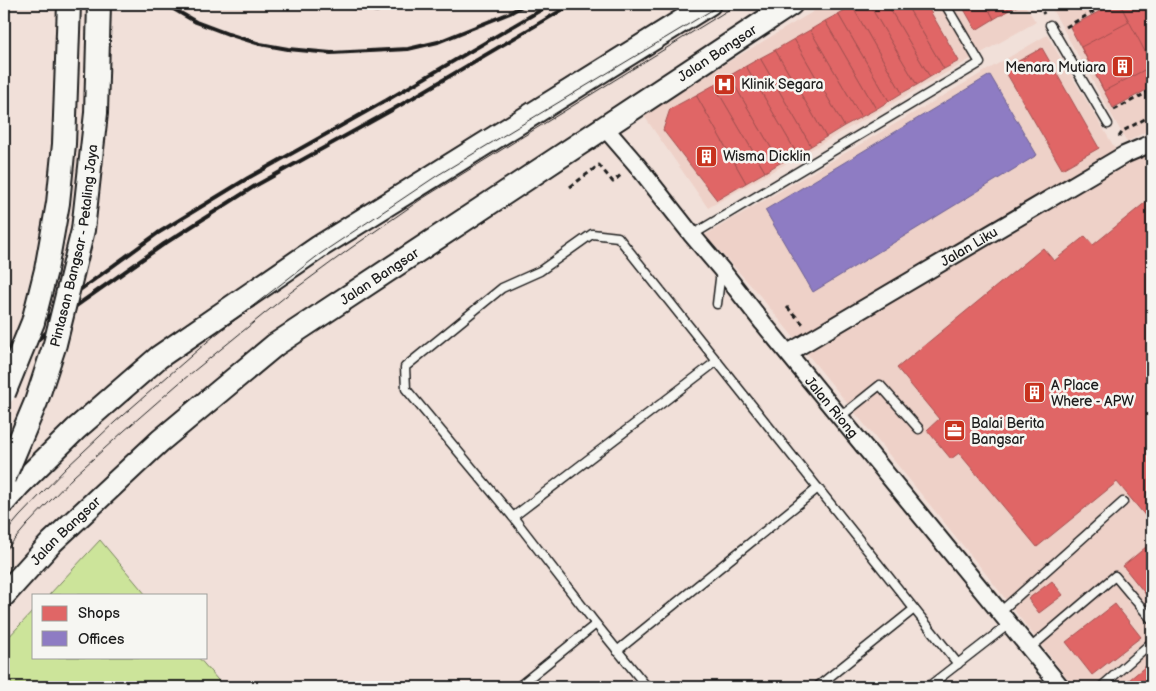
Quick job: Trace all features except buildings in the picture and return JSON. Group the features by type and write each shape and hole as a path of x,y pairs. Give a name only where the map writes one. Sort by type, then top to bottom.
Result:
{"main road":[{"name":"Pintasan Bangsar - Petaling Jaya","path":"4,393 33,322 46,270 58,203 64,144 68,4"},
{"name":"Pintasan Bangsar - Petaling Jaya","path":"4,478 36,402 55,344 83,230 96,113 99,4"},
{"path":"4,502 76,430 159,357 319,247 709,4"},
{"name":"Jalan Bangsar","path":"4,595 52,542 154,446 275,345 791,4"}],"street":[{"name":"Jalan Riong","path":"604,127 1061,687"},
{"name":"Jalan Liku","path":"788,353 1124,155 1152,143"}],"lane":[{"path":"352,4 378,6 390,4"},
{"path":"692,235 980,63 945,4"},
{"path":"1050,25 1108,124"},
{"path":"647,687 513,517 406,389 405,367 502,288 540,271 592,234 618,237 958,664"},
{"path":"717,304 721,269"},
{"path":"513,517 717,361"},
{"path":"840,417 880,385 919,429"},
{"path":"617,651 818,488"},
{"path":"928,687 958,664 1123,502"},
{"path":"1029,649 1114,576 1152,620"},
{"path":"817,687 914,609"},
{"path":"518,687 596,624"},
{"path":"1101,687 1152,642"}],"path":[{"path":"1055,34 1107,4"},
{"path":"1103,116 1152,90"},
{"path":"1123,131 1152,115"},
{"path":"570,187 599,165 614,182 624,172"}],"shaded area":[{"path":"826,4 1024,4 1036,22 708,208 642,113"},
{"name":"Menara Mutiara","path":"1067,4 1152,4 1152,128 1127,142 1053,11"},
{"path":"1047,35 1125,165 1152,147 1152,687 1074,687 982,569 756,291 705,235"}],"green space":[{"path":"100,540 145,594 50,594"},
{"path":"32,612 32,658 199,658 224,687 4,687 4,642"}],"tram line":[{"path":"4,535 67,467 115,422 214,336 320,254 438,175 722,4"},
{"path":"4,552 74,476 178,384 291,292 420,200 738,4"}],"railway":[{"path":"165,4 196,22 260,44 331,53 408,49 438,42 510,13 525,4"},
{"path":"4,355 73,295 158,233 248,178 387,100 551,4"},
{"path":"4,370 76,306 164,244 255,186 392,110 572,4"}],"place":[{"name":"Menara Mutiara","path":"1122,67"},
{"name":"Klinik Segara","path":"725,84"},
{"name":"Wisma Dicklin","path":"707,156"},
{"name":"A Place Where - APW","path":"1035,393"},
{"name":"Balai Berita Bangsar","path":"955,431"}]}
